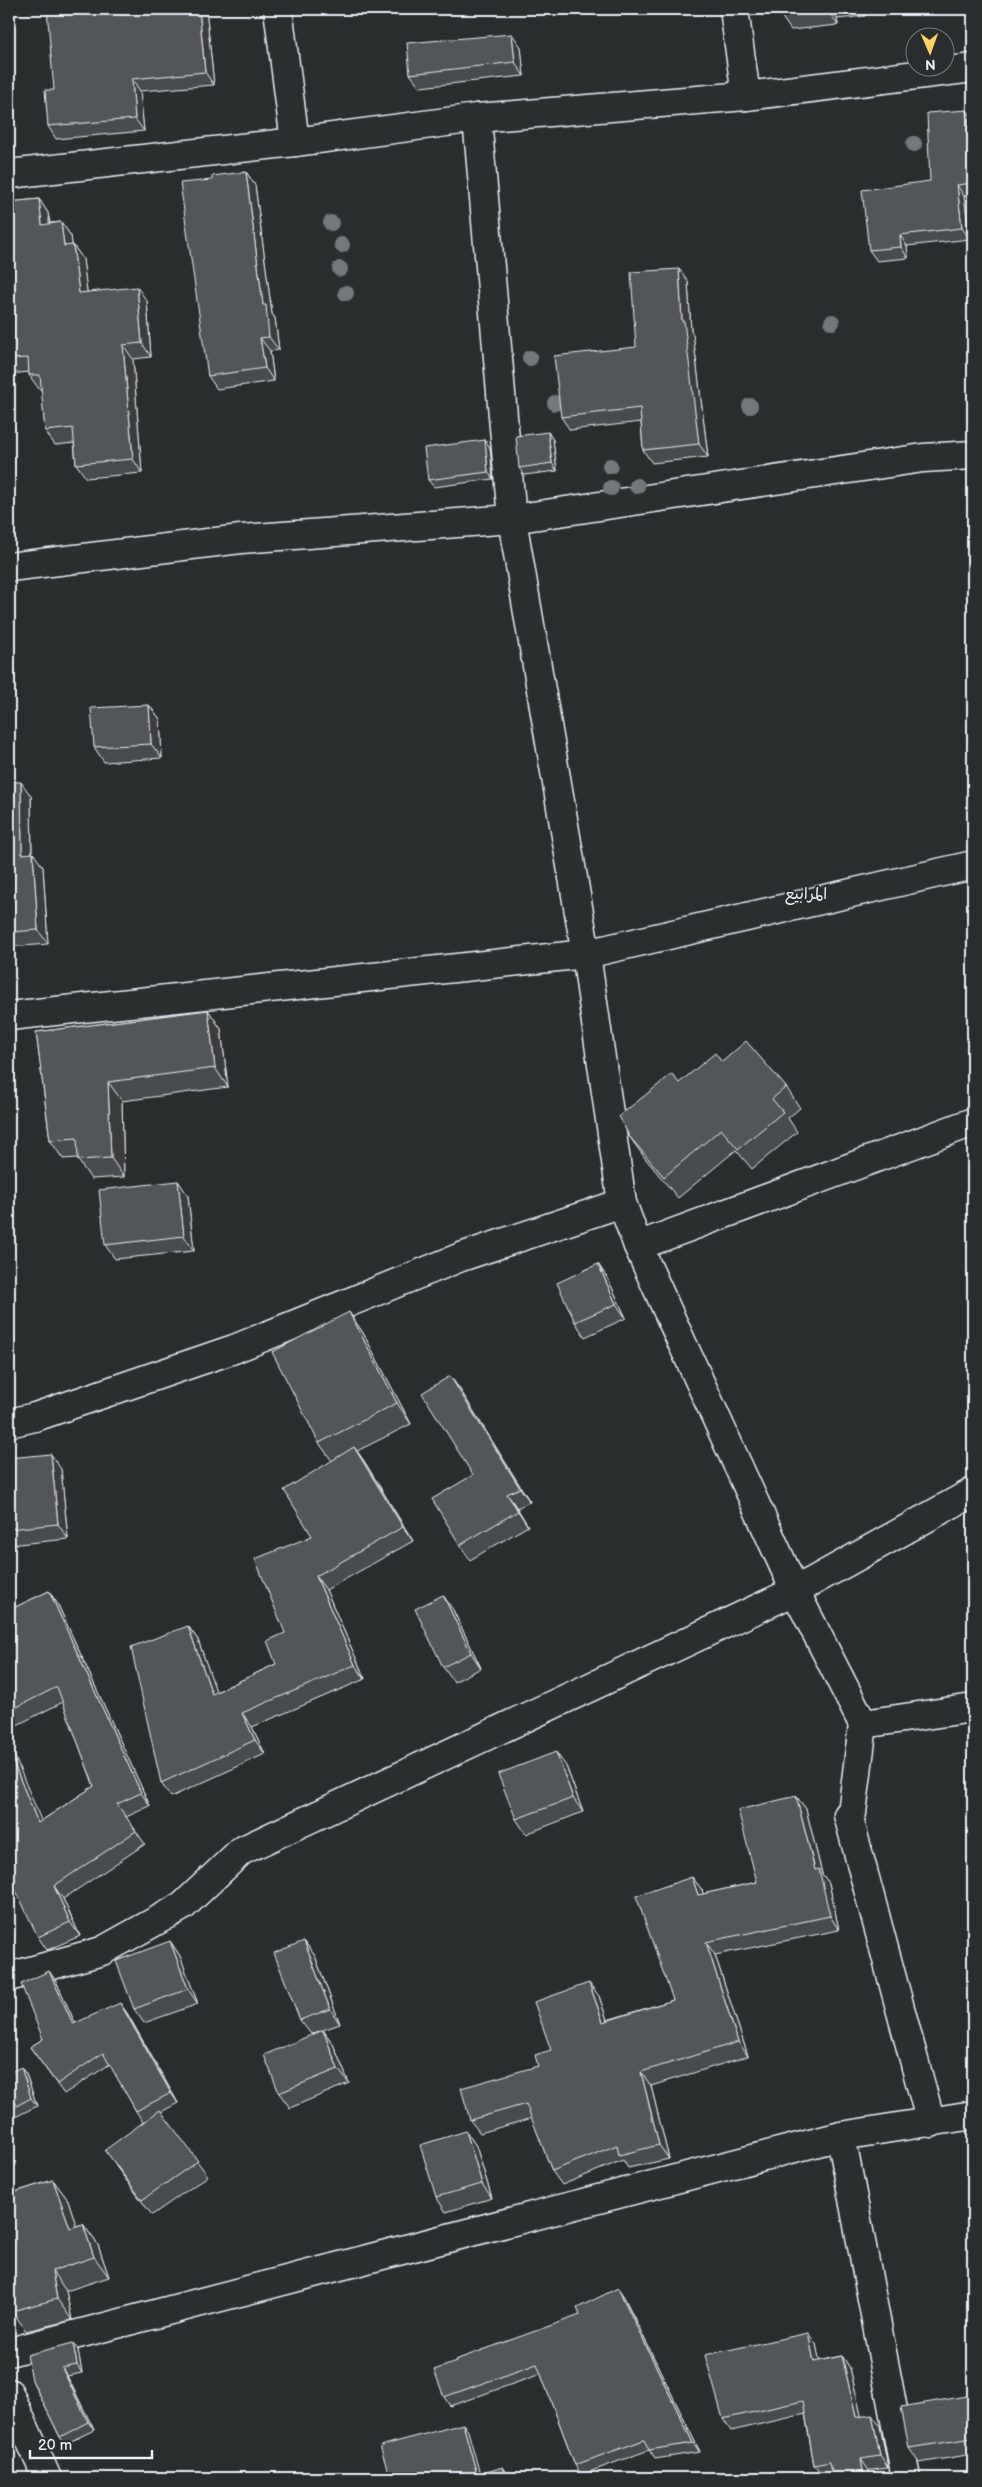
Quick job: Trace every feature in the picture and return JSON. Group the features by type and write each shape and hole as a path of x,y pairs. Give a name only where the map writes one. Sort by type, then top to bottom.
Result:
{"street":[{"path":"278,9 295,142"},
{"path":"734,9 746,96"},
{"path":"9,174 295,142 477,118 746,96 973,68"},
{"path":"477,118 512,519 586,954 622,1203 638,1246 795,1591 863,1724 852,1813 848,1815 932,2123"},
{"path":"9,567 241,539 512,519 923,458 973,455"},
{"path":"9,1016 586,954 973,865"},
{"path":"638,1246 973,1122"},
{"path":"9,1423 35,1417 234,1349 461,1257 622,1203"},
{"path":"9,1977 102,1951 182,1906 241,1852 795,1591 973,1492"},
{"path":"863,1724 973,1708"},
{"path":"9,2352 841,2136 973,2115"},
{"path":"841,2136 906,2478"},
{"path":"9,2393 47,2478"}],"building":[{"path":"47,9 199,9 205,72 132,79 135,119 48,126 45,90 54,90"},
{"path":"512,34 515,62 410,74 407,43"},
{"path":"967,110 973,152 973,183 957,185 962,228 900,235 901,247 869,250 862,190 930,181 927,113"},
{"path":"246,172 263,305 266,305 269,337 260,338 265,368 208,376 180,183 212,180 212,176"},
{"path":"39,199 42,225 61,222 64,246 73,245 79,293 137,287 142,343 123,345 133,459 76,464 73,428 45,431 40,375 29,375 28,358 9,359 9,202"},
{"path":"679,269 682,321 684,321 699,444 643,450 640,408 561,417 554,356 636,347 631,272"},
{"path":"548,432 552,463 519,468 516,436"},
{"path":"485,440 488,472 428,480 424,448"},
{"path":"149,705 151,744 94,747 91,708"},
{"path":"9,782 21,782 22,854 33,853 38,930 9,932"},
{"path":"208,1010 215,1068 108,1082 111,1158 78,1160 77,1138 50,1140 36,1032"},
{"path":"746,1041 786,1087 772,1099 783,1112 738,1149 721,1129 664,1177 629,1136 619,1116 672,1074 679,1083 715,1053 722,1062"},
{"path":"178,1181 184,1236 105,1245 99,1190"},
{"path":"598,1264 616,1304 575,1322 557,1283"},
{"path":"349,1312 397,1403 319,1443 272,1352"},
{"path":"450,1376 520,1488 507,1494 518,1511 460,1545 432,1499 473,1475 422,1393"},
{"path":"354,1447 403,1527 316,1576 355,1665 242,1713 255,1740 161,1783 131,1647 188,1626 212,1694 276,1664 267,1641 285,1633 255,1559 312,1536 284,1490"},
{"path":"51,1454 58,1524 9,1529 9,1458"},
{"path":"49,1591 141,1793 117,1804 136,1831 54,1886 70,1922 38,1937 9,1876 9,1752 38,1823 94,1786 57,1687 9,1711 9,1610"},
{"path":"443,1595 471,1653 443,1667 415,1609"},
{"path":"556,1752 573,1798 516,1819 498,1774"},
{"path":"796,1796 815,1870 819,1869 830,1916 706,1942 738,2042 641,2072 659,2145 619,2155 617,2145 552,2171 526,2104 470,2120 461,2088 538,2066 535,2055 551,2050 534,2002 589,1983 603,2022 673,2000 636,1896 692,1877 698,1895 757,1882 738,1810"},
{"path":"170,1941 188,1989 134,2009 116,1961"},
{"path":"304,1941 330,2009 300,2020 274,1953"},
{"path":"49,1971 73,2024 120,2003 171,2093 136,2111 103,2053 57,2084 30,2047 43,2039 21,1984"},
{"path":"323,2030 338,2069 279,2093 264,2055"},
{"path":"21,2067 31,2098 9,2110 9,2073"},
{"path":"160,2110 198,2161 142,2200 105,2150"},
{"path":"466,2131 482,2184 436,2197 420,2145"},
{"path":"53,2180 70,2228 83,2224 94,2257 52,2271 57,2299 12,2311 9,2296 9,2194"},
{"path":"618,2288 693,2443 649,2450 644,2440 575,2465 537,2364 444,2397 434,2370 456,2362 455,2360 580,2315 577,2308"},
{"path":"808,2333 814,2362 842,2356 856,2417 872,2415 880,2456 861,2459 864,2478 833,2478 830,2462 814,2465 803,2401 723,2419 705,2355"},
{"path":"73,2343 77,2365 62,2368 88,2422 60,2437 32,2380 27,2355"},
{"path":"973,2395 973,2438 909,2448 901,2407"},
{"path":"463,2424 477,2475 503,2467 506,2478 390,2478 380,2446"}],"district":[{"name":"المرابيع","path":"806,893"}]}
